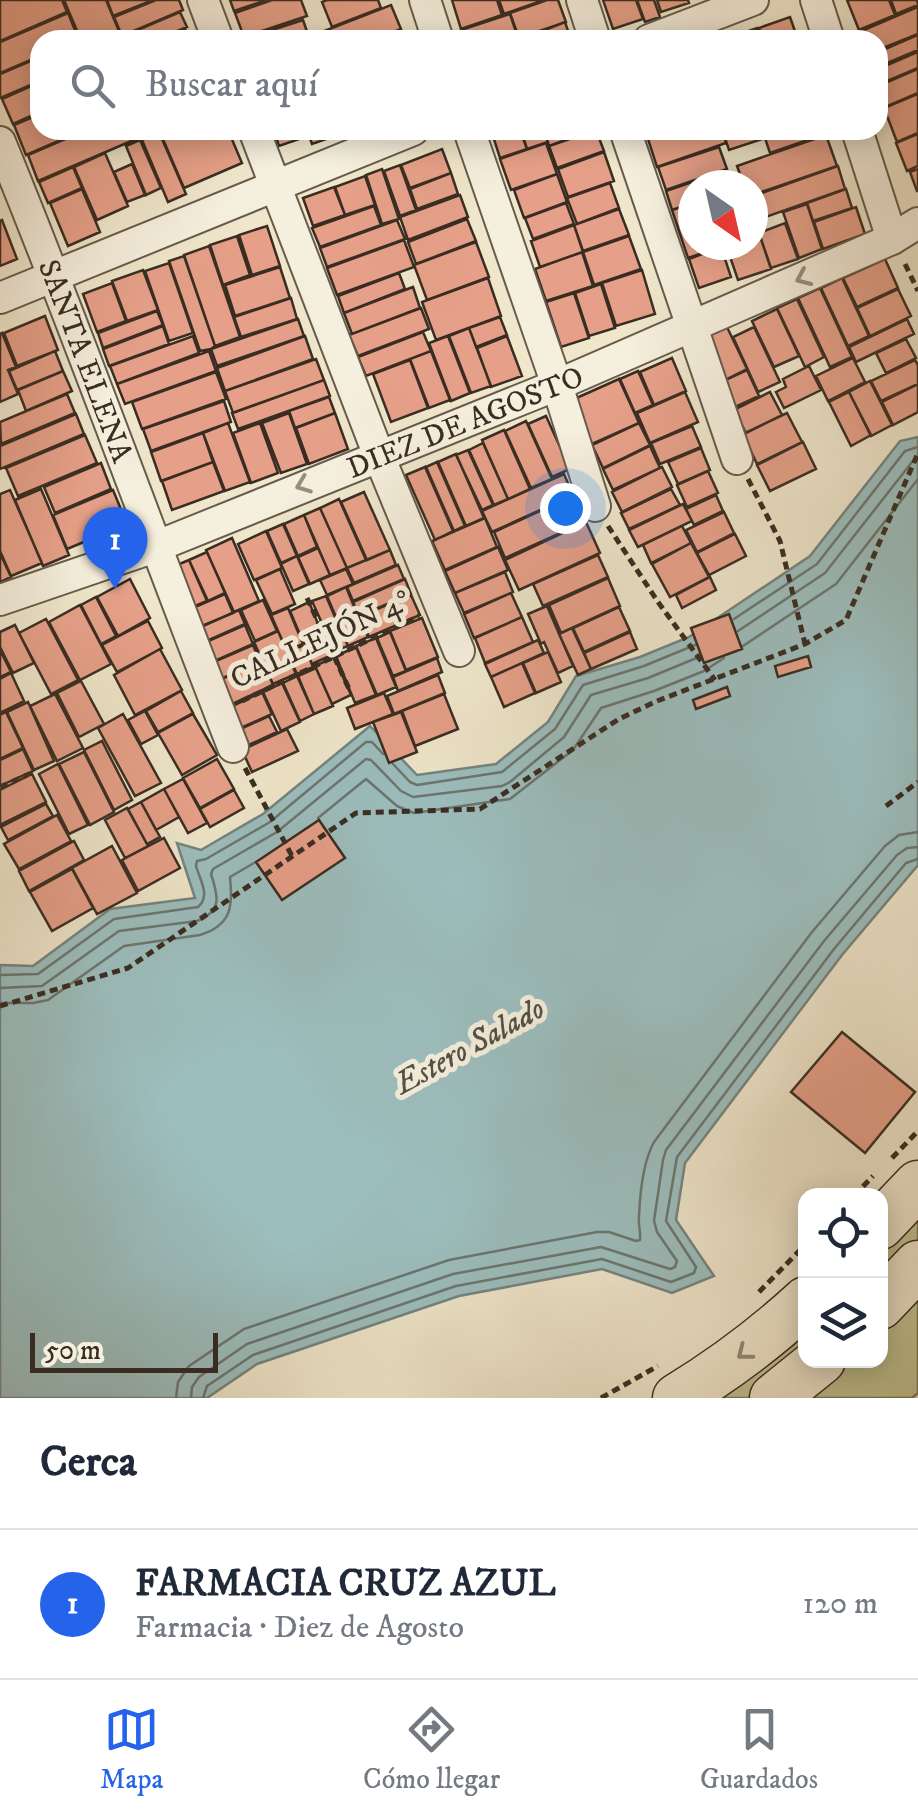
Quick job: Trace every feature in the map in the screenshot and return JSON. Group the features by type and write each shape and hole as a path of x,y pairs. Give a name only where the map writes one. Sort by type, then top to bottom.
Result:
{"main road":[{"path":"888,1217 918,1185"},
{"path":"888,1296 918,1265"},
{"path":"669,1381 713,1376 798,1308"},
{"path":"774,1398 811,1368"}],"street":[{"path":"203,0 214,30"},
{"path":"424,0 434,30"},
{"path":"582,0 591,30"},
{"path":"675,30 753,0"},
{"path":"816,0 826,30"},
{"path":"258,140 379,456 459,651"},
{"path":"0,298 389,140"},
{"path":"472,140 595,506"},
{"path":"629,140 738,459"},
{"path":"863,140 905,231"},
{"name":"SANTA ELENA","path":"0,142 239,758"},
{"name":"DIEZ DE AGOSTO","path":"0,600 155,547 556,385 905,231"}],"path":[{"path":"0,1006 128,968 356,814 480,809 619,719 805,644 846,620 918,452"},
{"path":"738,459 780,540 805,644"},
{"path":"595,506 658,602 716,680"},
{"path":"308,598 350,692"},
{"name":"CALLEJÓN 4°","path":"219,712 440,606"},
{"path":"239,758 292,856"},
{"path":"0,788 27,776"},
{"path":"886,806 918,782"},
{"path":"750,1301 798,1252"},
{"path":"601,1398 669,1381"}],"green space":[{"path":"918,1216 918,1256 888,1288 888,1248"},
{"path":"918,1297 918,1393 912,1398 810,1398 842,1368 888,1368 888,1325"},
{"path":"798,1335 798,1367 764,1398 718,1398"}],"water":[{"name":"Estero Salado","path":"918,437 918,865 842,955 685,1163 676,1220 714,1276 672,1293 602,1269 459,1296 257,1364 207,1398 0,1398 0,965 33,966 110,909 195,898 177,843 201,850 263,814 370,726 417,775 496,764 548,722 576,676 689,637 810,556 900,441"}],"building":[{"path":"0,0 62,0 67,12 0,41"},
{"path":"64,0 106,0 118,30 77,30"},
{"path":"107,0 153,0 113,16"},
{"path":"156,0 179,0 183,10 136,30 119,30 114,17"},
{"path":"230,0 267,0 234,11"},
{"path":"272,0 301,0 307,16 265,30 241,30 235,13"},
{"path":"378,0 381,8 332,27 322,2"},
{"path":"452,0 497,0 502,15 461,29"},
{"path":"499,0 544,0 504,14"},
{"path":"558,0 566,22 542,30 516,30 510,13"},
{"path":"603,0 636,0 643,19 613,29"},
{"path":"637,0 654,0 660,17 645,22"},
{"path":"657,0 688,0 689,3 661,12"},
{"path":"847,0 889,0 895,15 859,30"},
{"path":"891,0 917,0 918,5 896,14"},
{"path":"391,5 401,29 398,30 327,30"},
{"path":"918,7 918,34 888,46 888,30 864,30"},
{"path":"180,12 187,27 180,30 138,30"},
{"path":"68,13 75,30 30,30 30,60 0,73 0,42"},
{"path":"510,14 515,30 461,30"},
{"path":"790,17 795,30 760,30"},
{"path":"303,20 306,30 272,30"},
{"path":"565,22 568,30 545,30"},
{"path":"918,35 918,50 888,63 888,48"},
{"path":"918,52 918,68 888,81 888,65"},
{"path":"30,61 30,85 0,98 0,74"},
{"path":"918,69 918,93 888,106 888,82"},
{"path":"30,86 30,116 13,124 2,99"},
{"path":"918,94 918,133 897,142 888,106"},
{"path":"30,118 30,140 61,140 26,155 14,125"},
{"path":"918,134 918,166 907,171 896,143"},
{"path":"63,140 134,140 38,181 28,155"},
{"path":"140,140 161,188 146,195 126,146"},
{"path":"142,140 162,140 186,194 168,202"},
{"path":"163,140 232,140 242,163 184,188"},
{"path":"494,140 524,140 527,149 500,158"},
{"path":"524,140 548,142 527,149"},
{"path":"567,140 600,140 604,151 557,168 549,146"},
{"path":"648,140 725,140 726,143 657,167"},
{"path":"726,140 759,140 729,150"},
{"path":"766,140 808,140 770,153"},
{"path":"812,140 828,140 837,166 768,190 768,170 738,170 737,166"},
{"path":"546,143 557,174 511,190 500,159"},
{"path":"719,147 727,169 678,170 678,186 666,190 658,167"},
{"path":"442,149 451,173 410,188 401,165"},
{"path":"604,152 614,181 568,197 558,169"},
{"path":"105,153 128,206 97,220 74,167"},
{"path":"132,164 145,195 127,202 114,172"},
{"path":"400,165 416,210 400,216 384,171"},
{"path":"838,166 845,189 768,216 768,191"},
{"path":"73,167 82,188 48,203 39,182"},
{"path":"382,169 399,219 382,224 366,175"},
{"path":"918,169 918,191 917,191 910,172"},
{"path":"451,173 458,194 417,209 410,189"},
{"path":"557,174 567,202 524,218 514,190"},
{"path":"365,176 375,205 345,215 335,187"},
{"path":"610,183 619,208 577,224 567,198"},
{"path":"334,187 345,215 313,226 303,198"},
{"path":"678,187 678,208 672,210 666,191"},
{"path":"82,189 100,232 68,246 50,203"},
{"path":"846,189 852,208 813,221 807,203"},
{"path":"460,195 468,217 408,240 400,217"},
{"path":"566,203 574,224 533,239 525,218"},
{"path":"807,204 822,249 799,258 783,212"},
{"path":"374,206 381,225 320,247 312,228"},
{"path":"856,207 865,234 823,249 814,222"},
{"path":"619,209 629,235 583,251 574,225"},
{"path":"467,219 476,241 416,264 408,242"},
{"path":"397,220 405,239 327,267 320,248"},
{"path":"0,221 17,259 0,266"},
{"path":"785,223 798,259 771,268 768,230"},
{"path":"574,225 583,252 540,267 531,241"},
{"path":"267,226 280,266 252,275 239,235"},
{"path":"237,236 250,275 223,285 210,245"},
{"path":"629,236 641,269 594,285 583,252"},
{"path":"404,240 414,267 337,295 327,268"},
{"path":"476,242 489,277 427,300 414,265"},
{"path":"209,246 240,337 215,346 184,255"},
{"path":"582,252 593,286 546,301 535,269"},
{"path":"184,256 215,346 211,349 200,351 169,261"},
{"path":"885,259 898,288 857,307 843,278"},
{"path":"689,260 725,260 731,277 699,288"},
{"path":"731,260 768,260 771,269 738,280"},
{"path":"169,263 193,333 169,341 145,271"},
{"path":"280,267 290,298 235,316 225,285"},
{"path":"143,270 158,310 127,321 112,281"},
{"path":"642,270 655,314 616,326 602,283"},
{"path":"399,273 405,289 344,313 338,296"},
{"path":"488,278 501,316 436,340 422,302"},
{"path":"842,278 869,336 848,346 821,288"},
{"path":"112,283 126,321 97,332 83,294"},
{"path":"601,284 615,328 589,336 575,293"},
{"path":"413,287 420,308 352,334 344,313"},
{"path":"820,288 852,357 830,367 798,298"},
{"path":"898,289 911,316 870,336 857,308"},
{"path":"574,293 589,338 561,347 546,302"},
{"path":"291,298 297,319 241,337 234,317"},
{"path":"797,299 824,357 805,367 777,308"},
{"path":"421,308 429,329 358,356 349,335"},
{"path":"777,309 799,356 774,367 752,321"},
{"path":"157,311 163,325 103,348 98,333"},
{"path":"45,316 58,350 17,366 4,333"},
{"path":"500,317 507,335 476,347 469,328"},
{"path":"298,319 304,336 217,366 211,349"},
{"path":"907,319 914,334 856,362 849,347"},
{"path":"163,326 169,344 109,366 103,349"},
{"path":"727,327 747,369 721,382 701,339"},
{"path":"754,327 780,382 758,392 733,337"},
{"path":"469,328 491,386 471,393 449,336"},
{"path":"423,332 431,351 366,376 358,357"},
{"path":"0,334 16,367 8,370 18,394 0,402"},
{"path":"193,336 199,353 117,384 110,366"},
{"path":"305,336 313,359 225,391 217,368"},
{"path":"448,336 470,393 451,401 429,343"},
{"path":"507,336 522,376 491,387 477,348"},
{"path":"906,339 916,358 886,373 876,353"},
{"path":"55,351 63,371 17,390 9,371"},
{"path":"209,351 216,371 125,404 117,384"},
{"path":"431,351 450,400 429,408 410,359"},
{"path":"672,358 686,391 654,405 640,372"},
{"path":"853,358 865,382 828,401 816,376"},
{"path":"316,359 324,380 233,413 225,391"},
{"path":"410,360 428,408 391,422 373,374"},
{"path":"915,360 918,384 881,401 871,381"},
{"path":"809,366 821,390 784,408 776,392 786,387 783,379"},
{"path":"747,370 759,396 733,408 721,382"},
{"path":"63,371 72,391 26,411 18,390"},
{"path":"638,371 653,405 635,413 620,379"},
{"path":"216,372 226,399 142,429 132,402"},
{"path":"619,379 639,423 592,444 572,400"},
{"path":"324,380 330,396 238,429 232,413"},
{"path":"870,381 892,425 871,436 849,392"},
{"path":"918,384 918,412 893,425 882,402"},
{"path":"685,392 698,422 650,443 637,413"},
{"path":"770,392 782,415 746,433 734,410"},
{"path":"849,392 871,435 851,446 829,402"},
{"path":"67,394 75,413 1,444 0,422"},
{"path":"329,397 335,413 295,428 289,411"},
{"path":"224,401 231,422 151,451 143,429"},
{"path":"289,413 307,464 281,473 262,423"},
{"path":"335,413 348,449 309,464 296,428"},
{"path":"787,413 802,442 757,464 743,434"},
{"path":"76,414 84,434 0,469 0,446"},
{"path":"546,416 570,469 552,477 528,424"},
{"path":"526,421 552,479 531,488 505,431"},
{"path":"228,423 250,482 225,491 203,433"},
{"path":"260,423 278,473 251,483 233,433"},
{"path":"639,423 650,445 603,468 592,445"},
{"path":"692,426 701,447 660,464 651,443"},
{"path":"504,430 530,489 508,499 482,440"},
{"path":"203,433 213,462 161,481 151,452"},
{"path":"85,435 97,463 18,496 6,468"},
{"path":"803,442 816,469 770,491 757,465"},
{"path":"483,443 508,499 494,505 469,450"},
{"path":"650,446 660,468 613,490 603,469"},
{"path":"701,448 710,470 678,484 668,462"},
{"path":"468,450 493,505 482,510 456,455"},
{"path":"456,454 484,518 466,526 438,462"},
{"path":"213,462 224,491 172,510 162,481"},
{"path":"437,462 465,526 454,531 426,467"},
{"path":"101,463 111,489 55,513 44,487"},
{"path":"425,467 453,531 435,540 406,475"},
{"path":"662,467 672,487 622,512 612,492"},
{"path":"708,471 718,493 687,507 677,485"},
{"path":"564,474 573,495 492,532 482,511"},
{"path":"41,489 69,555 43,566 15,500"},
{"path":"671,489 680,505 629,529 621,513"},
{"path":"10,490 42,563 11,576 0,551 0,494"},
{"path":"113,490 127,524 67,549 53,515"},
{"path":"364,492 390,550 367,560 341,502"},
{"path":"716,495 723,511 694,525 686,509"},
{"path":"573,496 585,522 505,558 494,532"},
{"path":"339,499 366,560 347,568 320,508"},
{"path":"683,504 692,521 638,547 629,530"},
{"path":"320,508 347,568 330,575 304,515"},
{"path":"724,512 734,533 697,552 686,530"},
{"path":"304,515 317,547 298,556 284,524"},
{"path":"485,518 497,547 445,570 432,541"},
{"path":"586,522 600,553 519,590 505,560"},
{"path":"283,524 297,556 281,563 267,531"},
{"path":"682,526 691,543 651,563 643,545"},
{"path":"266,531 282,568 254,580 238,544"},
{"path":"735,534 746,556 709,575 697,553"},
{"path":"232,538 259,601 234,612 206,550"},
{"path":"691,543 709,577 670,597 652,564"},
{"path":"498,547 508,570 455,593 445,571"},
{"path":"318,548 330,575 310,584 298,557"},
{"path":"390,550 396,565 354,583 347,568"},
{"path":"207,552 225,593 208,601 189,560"},
{"path":"0,553 11,577 0,582"},
{"path":"598,555 608,577 543,606 533,584"},
{"path":"297,556 309,584 293,591 281,564"},
{"path":"189,560 207,601 188,609 170,568"},
{"path":"398,565 404,579 353,601 347,587"},
{"path":"280,569 295,604 272,614 256,580"},
{"path":"346,569 353,584 327,595 320,580"},
{"path":"505,572 513,592 464,613 455,593"},
{"path":"710,577 716,590 682,608 676,595"},
{"path":"608,578 620,606 561,633 549,605"},
{"path":"130,579 150,618 118,636 97,597"},
{"path":"405,579 411,594 359,616 353,602"},
{"path":"346,587 358,616 339,624 327,596"},
{"path":"511,593 522,617 474,638 464,614"},
{"path":"225,594 233,613 197,628 188,610"},
{"path":"411,595 420,615 369,637 360,616"},
{"path":"326,596 338,624 325,630 312,601"},
{"path":"96,597 116,636 101,644 81,605"},
{"path":"263,600 277,631 255,641 241,610"},
{"path":"309,602 323,636 304,644 290,611"},
{"path":"80,605 111,664 80,680 49,622"},
{"path":"547,606 573,666 558,673 528,614"},
{"path":"619,607 630,631 584,652 573,628"},
{"path":"288,608 303,644 287,651 271,615"},
{"path":"239,610 245,624 200,644 194,630"},
{"path":"729,614 742,649 704,663 691,628"},
{"path":"359,616 368,637 348,646 339,625"},
{"path":"522,617 533,642 485,663 475,638"},
{"path":"422,618 438,657 406,670 390,631"},
{"path":"46,619 78,680 51,694 19,633"},
{"path":"148,621 162,648 117,672 102,645"},
{"path":"338,624 348,646 334,651 325,630"},
{"path":"15,625 34,663 13,673 0,647 0,632"},
{"path":"245,625 253,644 208,664 199,645"},
{"path":"572,628 591,669 578,675 559,634"},
{"path":"278,631 296,674 273,684 254,642"},
{"path":"390,632 406,671 393,676 377,638"},
{"path":"630,632 637,649 591,669 584,653"},
{"path":"324,637 332,655 312,664 304,645"},
{"path":"376,638 396,687 377,695 356,646"},
{"path":"538,640 544,653 491,677 485,664"},
{"path":"253,645 260,662 216,681 209,664"},
{"path":"304,645 313,667 297,674 287,652"},
{"path":"356,647 376,695 355,703 336,656"},
{"path":"160,649 182,690 135,715 114,675"},
{"path":"0,650 11,672 0,677"},
{"path":"548,652 561,682 536,693 523,663"},
{"path":"808,656 811,667 778,677 775,666"},
{"path":"334,657 351,695 332,704 315,666"},
{"path":"437,658 442,672 398,691 393,677"},
{"path":"263,661 273,685 228,706 217,681"},
{"path":"522,663 535,693 504,707 491,677"},
{"path":"316,668 333,706 314,714 298,676"},
{"path":"11,673 24,701 0,713 0,679"},
{"path":"438,675 445,693 394,714 387,696"},
{"path":"297,676 314,714 300,721 283,683"},
{"path":"81,681 104,724 79,737 57,693"},
{"path":"282,683 300,722 281,731 263,692"},
{"path":"727,687 730,696 696,709 693,700"},
{"path":"181,691 193,713 158,732 146,711"},
{"path":"262,692 272,714 234,731 224,710"},
{"path":"384,693 393,714 355,729 347,708"},
{"path":"55,694 83,748 57,761 30,706"},
{"path":"444,694 458,729 415,746 402,711"},
{"path":"28,702 54,761 34,770 7,712"},
{"path":"145,711 158,735 141,744 128,720"},
{"path":"6,712 23,748 0,759 0,715"},
{"path":"401,712 417,752 389,763 373,722"},
{"path":"123,714 161,783 135,796 98,728"},
{"path":"193,714 217,755 182,775 158,733"},
{"path":"269,716 277,732 242,748 234,732"},
{"path":"287,729 298,751 252,772 242,750"},
{"path":"102,741 132,800 114,810 84,750"},
{"path":"23,749 33,771 0,786 0,760"},
{"path":"84,752 114,812 90,825 59,764"},
{"path":"217,759 234,789 200,808 183,778"},
{"path":"58,764 88,825 69,834 39,774"},
{"path":"32,774 46,802 0,825 0,790"},
{"path":"183,779 207,823 188,833 164,789"},
{"path":"164,789 179,817 156,830 141,802"},
{"path":"234,790 244,808 210,827 200,809"},
{"path":"141,802 160,837 147,844 128,809"},
{"path":"46,804 53,816 8,840 1,827"},
{"path":"127,808 148,846 125,858 105,820"},
{"path":"57,815 71,841 19,869 4,844"},
{"path":"319,820 345,858 282,900 256,862"},
{"path":"164,838 180,868 138,891 122,860"},
{"path":"74,841 84,860 29,891 19,871"},
{"path":"112,846 137,893 97,914 72,868"},
{"path":"72,869 93,908 52,931 30,892"},
{"path":"842,1032 915,1092 865,1153 791,1092"}],"place":[{"name":"FARMACIA CRUZ AZUL","path":"115,589"}]}
